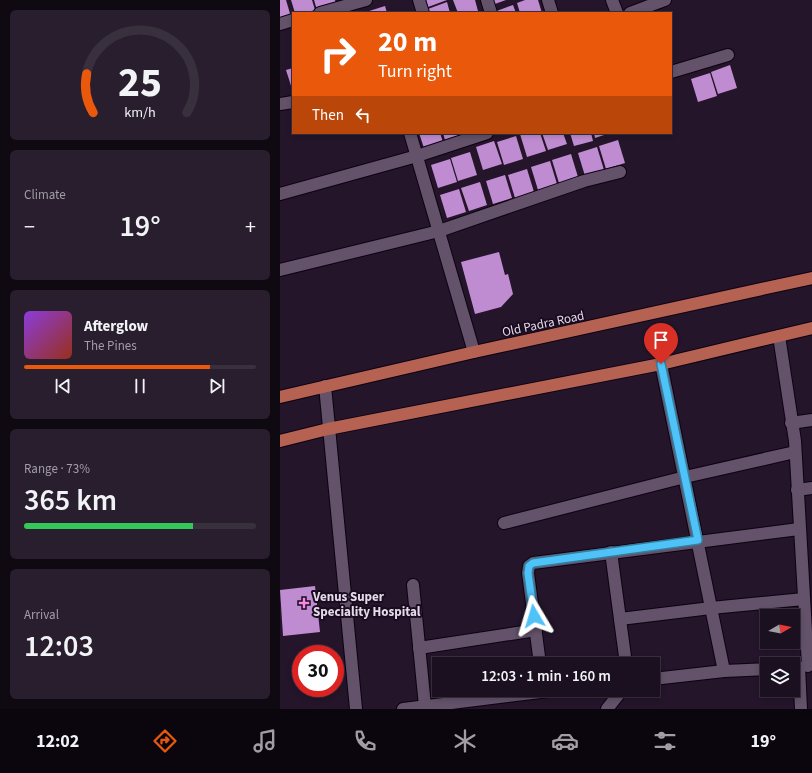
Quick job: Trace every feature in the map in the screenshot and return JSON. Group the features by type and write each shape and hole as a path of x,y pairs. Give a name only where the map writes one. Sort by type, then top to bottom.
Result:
{"main road":[{"name":"Old Padra Road","path":"280,397 474,352 812,278"},
{"path":"280,441 328,429 661,364 812,328"}],"street":[{"path":"324,12 366,0"},
{"path":"419,0 423,12"},
{"path":"487,0 491,12"},
{"path":"548,0 552,12"},
{"path":"612,0 617,12"},
{"path":"633,12 665,0"},
{"path":"280,24 292,20"},
{"path":"672,72 728,55"},
{"path":"280,104 292,102"},
{"path":"410,134 474,352"},
{"path":"280,194 417,156 484,134"},
{"path":"280,270 439,231 584,181 620,172"},
{"path":"779,336 795,452 799,529 806,552 804,599 809,620 803,667 802,709"},
{"path":"661,364 724,671"},
{"path":"325,386 353,708"},
{"path":"791,423 812,420"},
{"path":"504,523 685,477 795,452"},
{"path":"797,490 812,488"},
{"path":"539,657 529,566 533,563 698,540 799,529"},
{"path":"611,552 625,657"},
{"path":"413,585 425,706"},
{"path":"620,619 804,599"},
{"path":"419,648 536,630"},
{"path":"660,678 724,671 760,669"},
{"path":"403,709 425,706 450,706 506,697"},
{"path":"607,709 616,697"}],"building":[{"path":"280,0 286,0 291,17 280,20"},
{"path":"291,0 312,0 315,10 308,12 295,12"},
{"path":"314,0 335,0 336,4 317,10"},
{"path":"426,0 447,0 428,7"},
{"path":"453,0 475,0 478,11 458,12"},
{"path":"490,0 506,0 492,5"},
{"path":"525,0 538,0 542,12 520,12 517,3"},
{"path":"447,2 450,12 429,12 428,9"},
{"path":"513,5 516,12 494,12"},
{"path":"385,6 387,12 366,12"},
{"path":"730,65 737,88 718,94 711,72"},
{"path":"292,68 292,89 286,70"},
{"path":"710,73 717,96 698,102 691,79"},
{"path":"419,134 440,134 443,142 424,148"},
{"path":"443,134 463,134 445,140"},
{"path":"520,134 540,134 546,151 527,157"},
{"path":"542,134 563,134 567,144 548,150"},
{"path":"570,134 591,134 593,141 574,146"},
{"path":"594,134 607,134 595,138"},
{"path":"516,136 523,159 504,165 497,142"},
{"path":"618,140 625,163 606,169 599,146"},
{"path":"494,141 502,164 483,170 476,147"},
{"path":"597,147 604,170 585,176 578,153"},
{"path":"470,152 477,175 458,181 451,158"},
{"path":"571,154 578,177 559,183 552,160"},
{"path":"450,159 457,182 438,188 431,165"},
{"path":"550,161 557,184 538,190 531,167"},
{"path":"527,169 534,192 515,198 508,175"},
{"path":"505,175 512,198 493,204 486,181"},
{"path":"480,182 487,205 469,211 461,188"},
{"path":"459,189 466,212 447,218 440,195"},
{"path":"499,252 505,275 508,274 513,294 501,307 475,314 461,262"},
{"path":"315,586 320,632 283,636 280,590"}],"place":[{"name":"Venus Super Speciality Hospital","path":"304,603"}],"route":[{"path":"534,616 528,573 529,566 533,563 698,540 661,364"}]}
